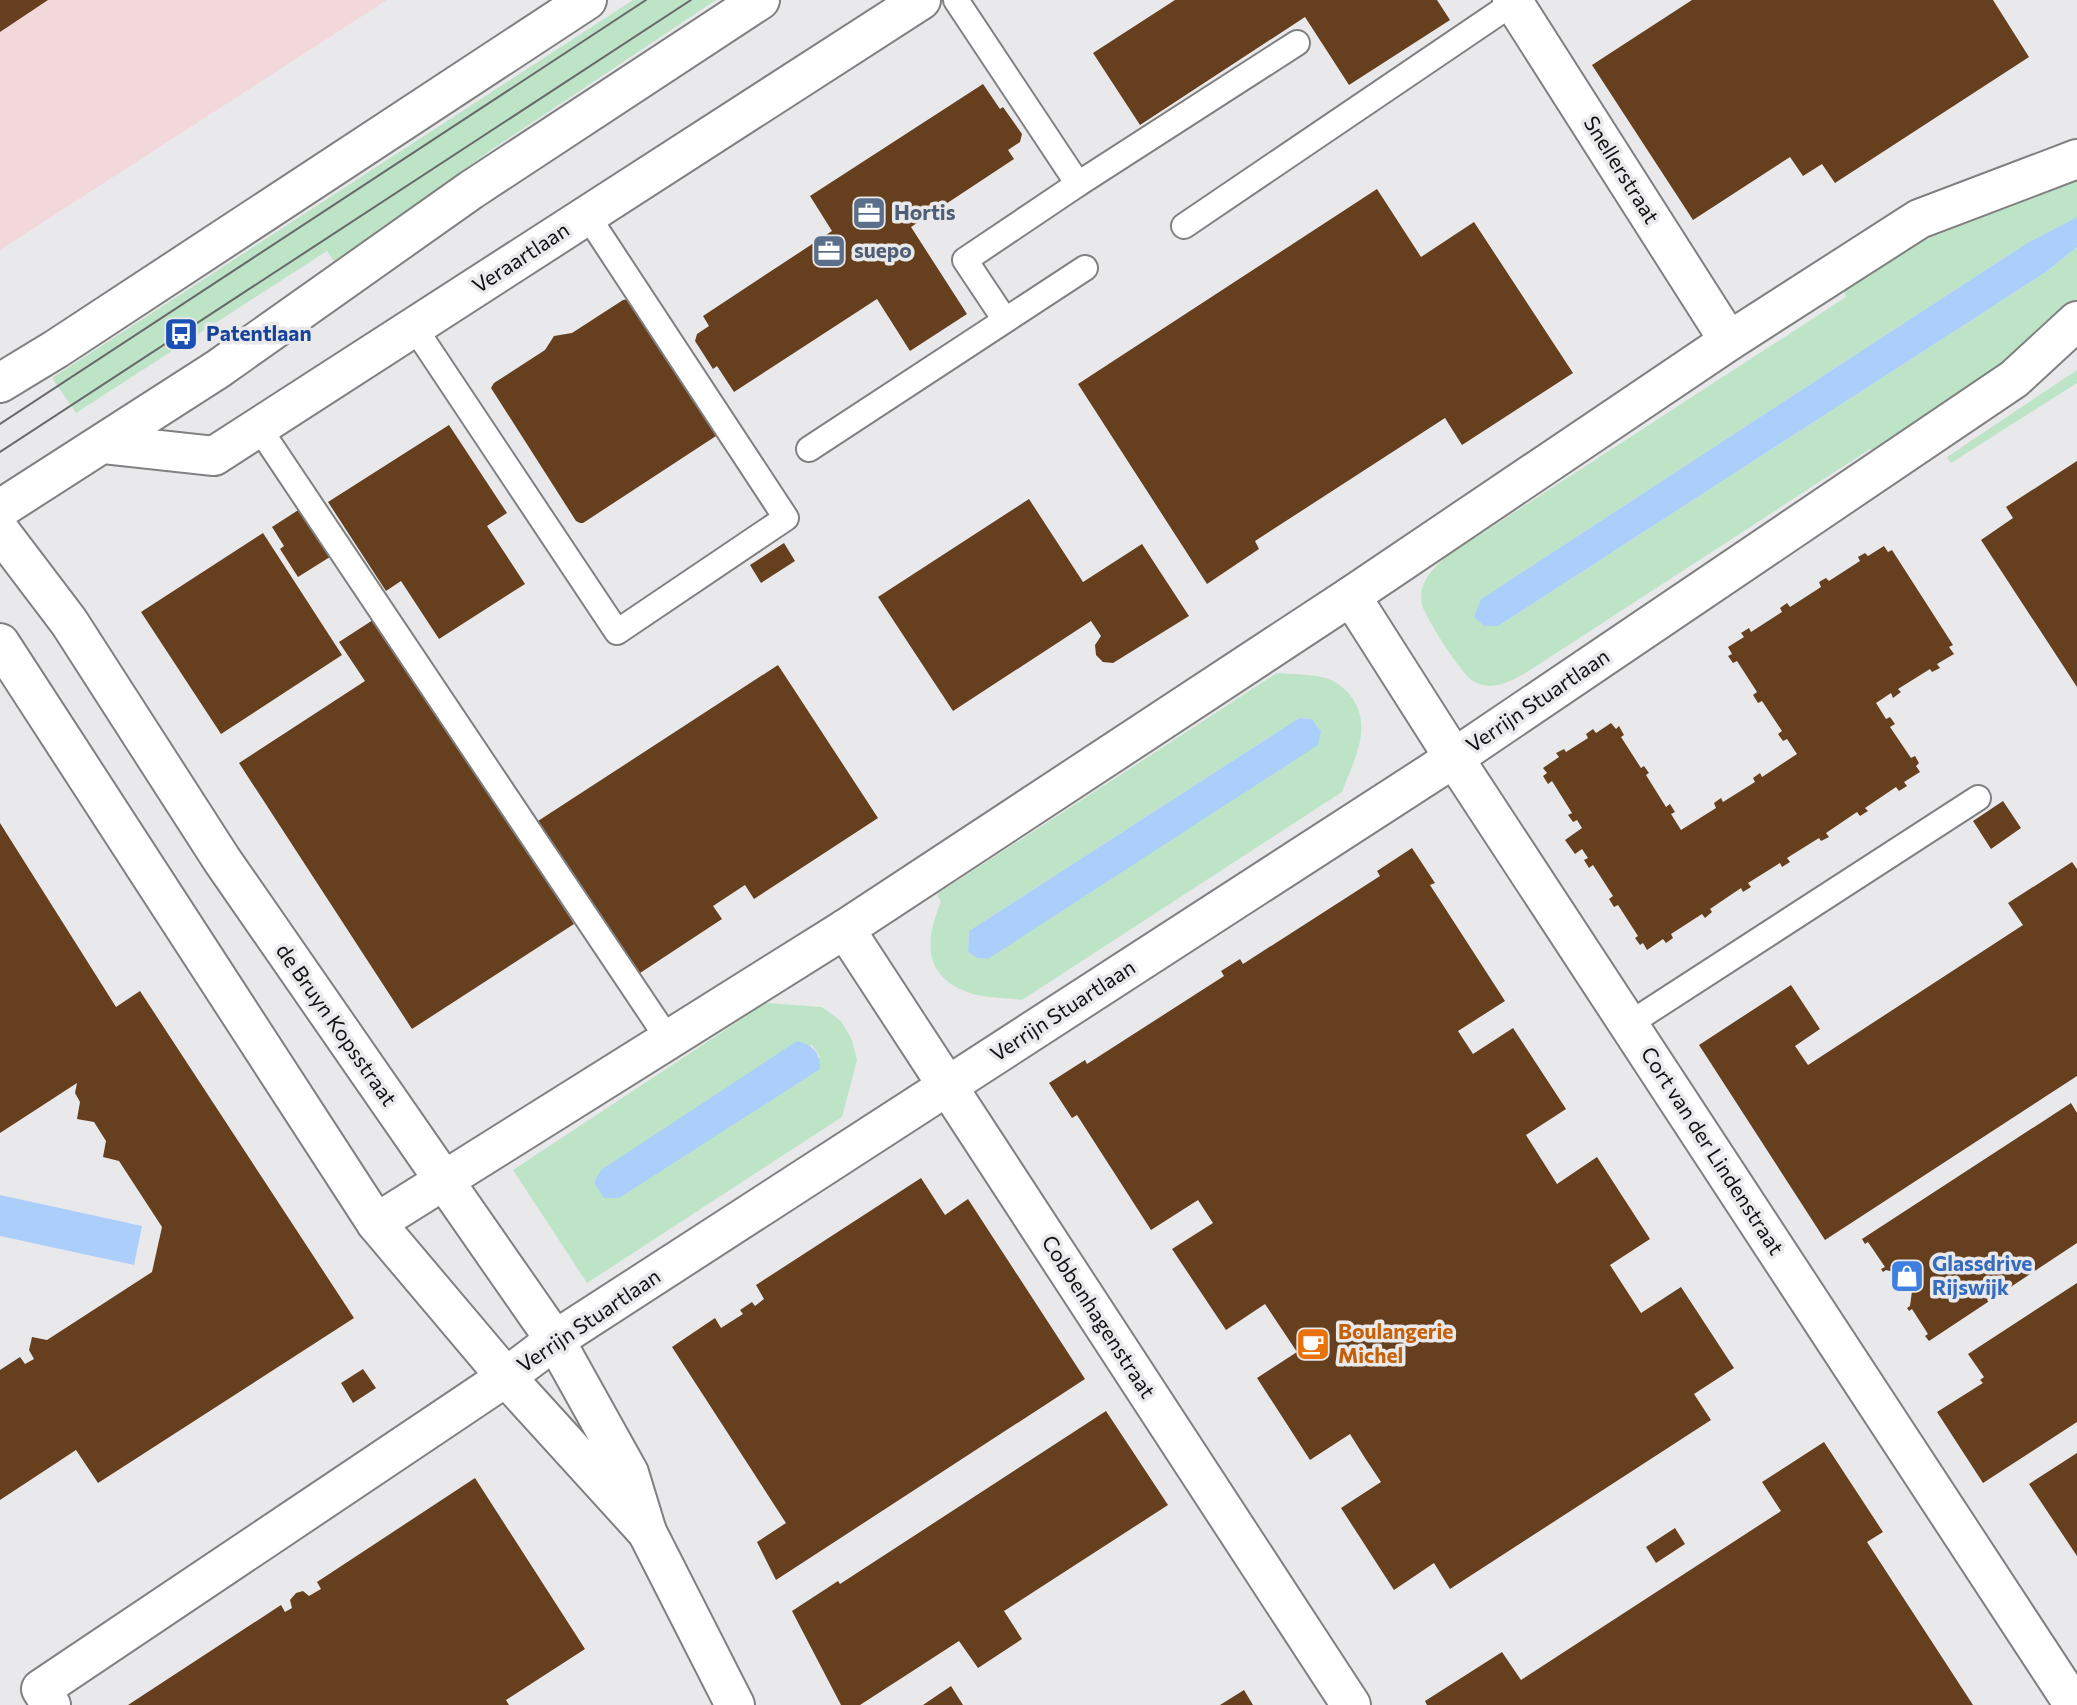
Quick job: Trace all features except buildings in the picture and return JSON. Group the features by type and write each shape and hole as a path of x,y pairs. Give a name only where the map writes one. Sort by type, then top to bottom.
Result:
{"street":[{"path":"0,383 587,0"},
{"path":"0,509 218,369 471,190 760,0"},
{"name":"Veraartlaan","path":"104,444 214,456 921,0"},
{"name":"Snellerstraat","path":"1512,1 1730,341"},
{"path":"376,1223 845,929 1351,596 1730,341 1919,219 2077,159"},
{"name":"Verrijn Stuartlaan","path":"46,1697 506,1377 555,1340 1454,758 2014,379 2077,321"},
{"name":"de Bruyn Kopsstraat","path":"0,531 69,622 222,860 555,1340 629,1473 647,1532 736,1705"},
{"name":"Cort van der Lindenstraat","path":"1351,596 1454,758 2074,1705"},
{"name":"de Bruyn Kopsstraat","path":"0,643 376,1223 506,1377 647,1532"},
{"name":"Cobbenhagenstraat","path":"845,929 1351,1705"}],"lane":[{"path":"956,0 1078,184"},
{"path":"1184,226 1512,1"},
{"path":"1005,320 965,260 1297,43"},
{"path":"414,327 617,632 786,518 587,215"},
{"path":"809,449 1085,268"},
{"path":"259,428 668,1039"},
{"path":"1629,1024 1978,798"}],"shaded area":[{"path":"0,0 387,0 0,250"}],"green space":[{"path":"633,0 716,0 491,150 336,264 327,251 76,413 52,378"},
{"path":"2077,179 2077,217 2027,243 1481,599 1498,626 2046,272 2077,247 2077,302 2051,328 1878,460 1870,449 1524,674 1493,686 1480,684 1468,677 1437,633 1422,603 1426,580 1444,558 1846,297 1842,285 1925,240"},
{"path":"2077,370 2077,383 1951,463 1947,457"},
{"path":"1277,673 1329,679 1344,689 1357,706 1361,718 1360,742 1342,792 1022,1000 973,994 945,979 936,969 930,945 941,902 937,894","holes":["1299,718 1312,719 1321,731 988,959 977,958 968,952 969,931"]},
{"path":"766,1003 822,1007 841,1021 852,1040 857,1060 842,1117 587,1283 513,1170","holes":["812,1045 820,1057 604,1197 594,1183"]}],"water":[{"path":"2077,217 2077,247 2046,272 1498,626 1484,626 1474,617 1481,599 2027,243"},
{"path":"1299,718 1312,719 1321,731 1318,745 988,959 977,958 968,952 969,931"},
{"path":"797,1041 814,1050 819,1058 820,1069 619,1198 604,1198 594,1183 601,1170"},
{"path":"0,1195 142,1226 134,1265 0,1236"}],"tram line":[{"path":"0,424 646,0"},
{"path":"0,452 691,0"}],"place":[{"name":"Hortis","path":"869,213"},
{"name":"suepo","path":"829,251"},
{"name":"Patentlaan","path":"181,334"},
{"name":"Glassdrive Rijswijk","path":"1907,1276"},
{"name":"Boulangerie Michel","path":"1313,1344"}]}
